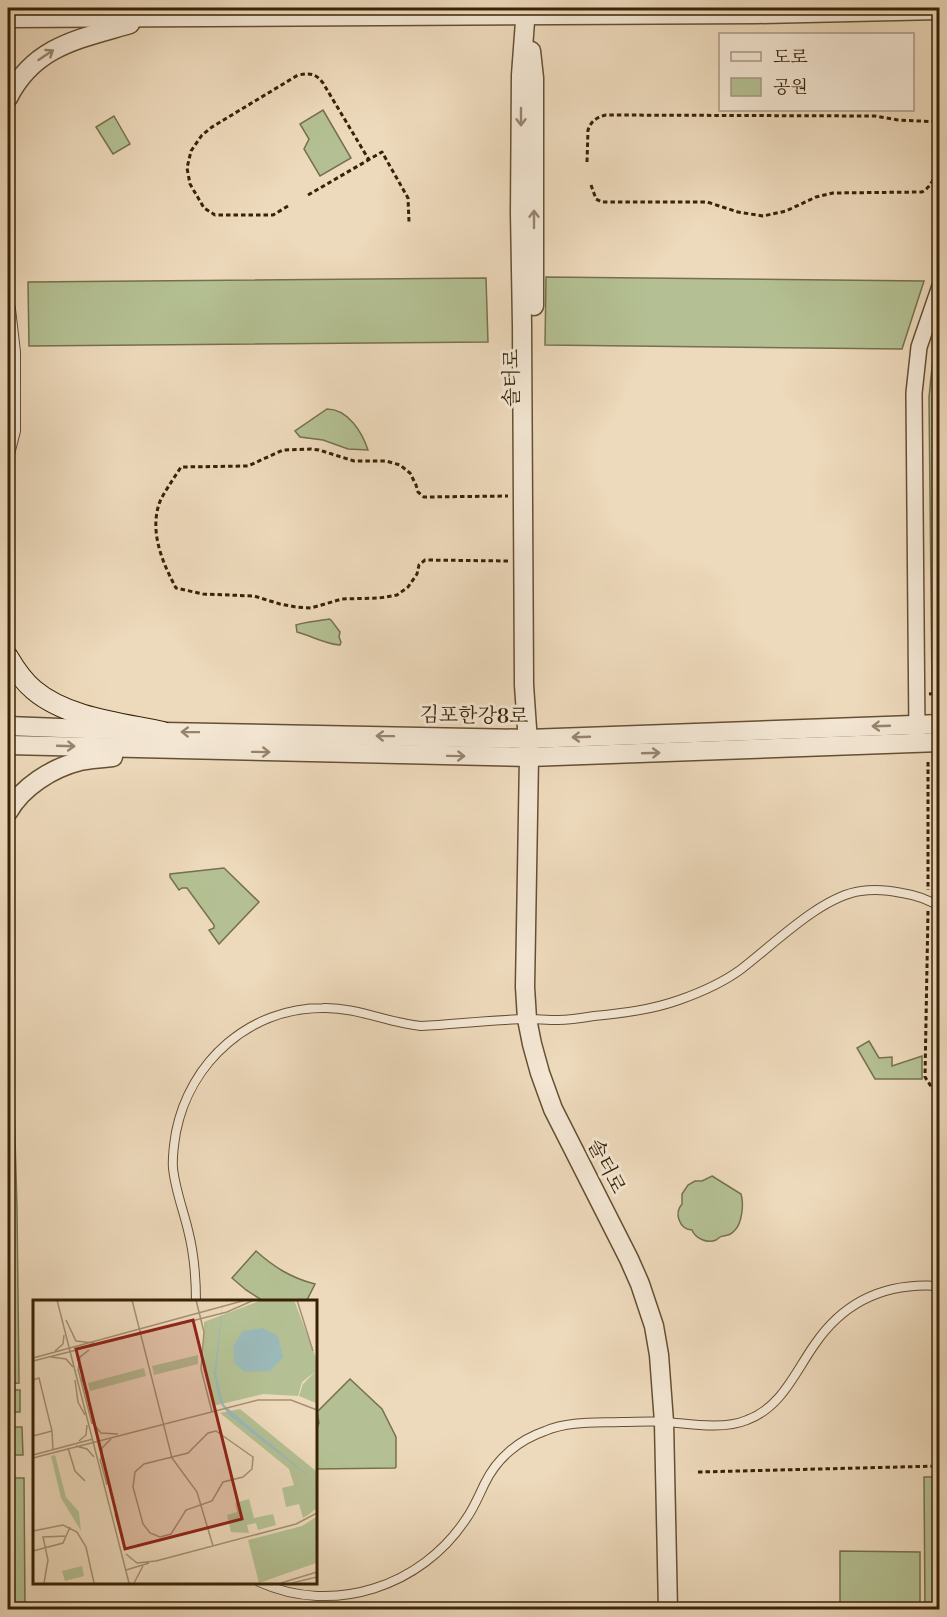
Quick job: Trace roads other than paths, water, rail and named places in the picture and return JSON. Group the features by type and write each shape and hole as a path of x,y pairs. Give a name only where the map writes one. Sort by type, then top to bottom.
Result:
{"main road":[{"path":"8,657 22,678 35,691 56,704 163,740"}],"street":[{"path":"8,18 526,12 757,15 939,10"},
{"name":"솔터로","path":"526,12 521,75 520,213 524,685 529,748"},
{"name":"솔터로","path":"526,12 534,78 535,690 529,748 525,969 527,1019 540,1073 553,1109 629,1259 654,1326 659,1355 664,1422 668,1610"},
{"path":"8,98 21,75 57,47 148,18"},
{"path":"917,743 914,393 919,346 939,286"},
{"name":"김포한강8로","path":"529,748 939,724"},
{"name":"김포한강8로","path":"8,726 163,740"},
{"path":"8,812 28,788 52,771 79,761 163,740"},
{"name":"김포한강8로","path":"8,745 163,740 529,748 939,742"}],"lane":[{"path":"8,296 16,352 16,431 8,462"},
{"path":"196,1300 191,1246 173,1168 174,1145 180,1114 200,1072 215,1054 254,1025 286,1012 305,1009 340,1008 407,1025 421,1026 527,1019 559,1020 656,1008 701,991 738,971 800,922 824,905 845,895 859,891 893,891 916,895 939,907"},
{"path":"265,1584 287,1592 320,1596 358,1594 376,1589 427,1562 447,1544 467,1519 492,1470 522,1441 547,1430 570,1424 664,1422 699,1425 733,1424 747,1420 763,1411 787,1388 823,1333 850,1307 885,1290 920,1285 939,1286"}]}
